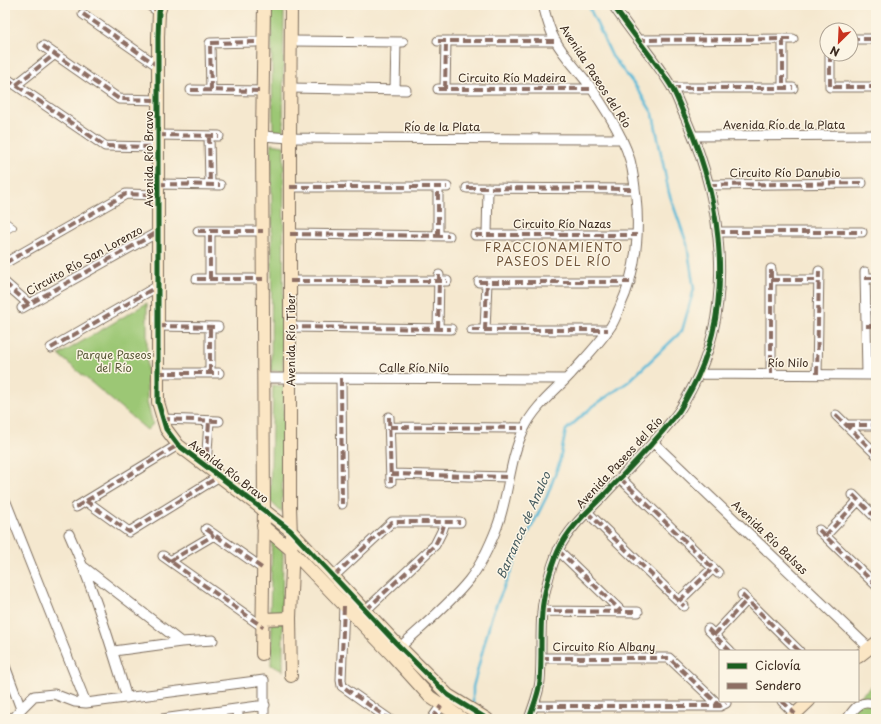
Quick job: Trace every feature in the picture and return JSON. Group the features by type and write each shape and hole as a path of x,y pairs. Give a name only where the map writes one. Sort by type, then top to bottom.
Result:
{"street":[{"path":"262,654 264,509 262,136 264,5"},
{"name":"Avenida Río Tiber","path":"291,5 291,676"},
{"name":"Avenida Paseos del Río","path":"396,651 470,580 485,553 497,526 505,499 515,452 524,428 534,411 565,379 608,330 624,299 634,266 637,235 635,188 632,167 622,139 592,89 556,41 546,20 543,5"},
{"name":"Avenida Paseos del Río","path":"529,719 540,683 542,611 551,570 558,550 566,537 587,512 654,443 680,409 700,374 709,349 719,292 720,267 717,232 709,185 693,136 672,88 613,5"},
{"name":"Avenida Río Bravo","path":"156,7 158,66 158,402 166,429 178,446 290,530 366,610 430,697 441,706 463,719"},
{"path":"83,14 158,66"},
{"path":"672,88 788,88 783,39"},
{"path":"638,40 793,39"},
{"path":"859,39 876,39"},
{"path":"291,40 399,42 395,90"},
{"name":"Circuito Río Madeira","path":"556,41 442,41 441,89 592,89"},
{"path":"211,90 210,43 256,42"},
{"path":"43,46 119,99 158,100"},
{"path":"16,85 54,54"},
{"path":"830,62 830,87 876,87"},
{"path":"8,79 105,146 219,136"},
{"path":"290,88 406,90"},
{"path":"191,90 263,91"},
{"name":"Avenida Río de la Plata","path":"693,136 876,135"},
{"path":"209,136 210,185"},
{"name":"Río de la Plata","path":"262,136 290,138 622,139"},
{"name":"Circuito Río Danubio","path":"709,185 862,184"},
{"path":"5,263 126,194 158,189 220,185"},
{"path":"290,187 443,187 438,236"},
{"path":"467,188 635,188"},
{"path":"487,235 488,188"},
{"path":"198,231 263,231"},
{"path":"210,231 210,279"},
{"name":"Circuito Río San Lorenzo","path":"5,283 26,306 158,232"},
{"path":"717,232 862,232"},
{"path":"290,234 449,236"},
{"name":"Circuito Río Nazas","path":"475,235 637,235"},
{"path":"771,269 771,374"},
{"path":"771,280 819,275 817,374"},
{"path":"871,374 866,326 865,275 876,278"},
{"path":"197,279 263,279"},
{"path":"290,280 442,279 438,329"},
{"path":"485,330 483,282 630,282"},
{"path":"50,348 158,286"},
{"path":"158,326 214,327 214,373 158,373"},
{"path":"866,326 876,326"},
{"path":"290,327 451,329"},
{"path":"472,330 608,330"},
{"name":"Río Nilo","path":"700,374 871,374"},
{"name":"Calle Río Nilo","path":"263,378 565,379"},
{"path":"341,378 342,504"},
{"path":"836,415 876,454"},
{"path":"162,419 218,421"},
{"path":"206,467 208,421"},
{"path":"509,476 391,478 390,422 524,428"},
{"path":"847,425 876,426"},
{"name":"Avenida Río Balsas","path":"654,443 873,646"},
{"path":"76,507 178,446"},
{"path":"86,501 129,532 218,477"},
{"path":"587,512 682,604 715,570 620,478"},
{"path":"876,518 856,498 822,533 876,585"},
{"path":"6,502 86,703"},
{"path":"334,576 392,522 460,522"},
{"path":"366,610 435,545 442,532 445,522"},
{"name":"Avenida Río Bravo","path":"263,526 291,550 344,606 396,651 448,695 487,719"},
{"path":"206,529 262,568"},
{"path":"69,534 84,567 114,651 127,698"},
{"path":"214,535 166,559 263,623 290,618"},
{"path":"558,550 621,611"},
{"path":"84,567 181,642"},
{"path":"729,650 711,632 744,598 798,650"},
{"path":"344,606 342,686 389,719"},
{"path":"542,611 638,612"},
{"path":"114,651 181,642 213,640"},
{"path":"859,657 873,646"},
{"name":"Circuito Río Albany","path":"541,658 669,658 719,702"},
{"path":"5,668 21,709"},
{"path":"5,719 15,717 34,696 54,694 75,702 86,703 264,680 264,719"},
{"name":"Circuito Río Albany","path":"534,706 723,705 720,702"},
{"path":"783,702 793,717 808,702"},
{"path":"847,719 856,707 863,702 876,705"},
{"path":"162,719 265,705"},
{"path":"432,719 441,706"},
{"path":"238,708 238,719"}],"lane":[{"path":"5,220 14,227 5,232"}],"green space":[{"path":"271,5 284,5 283,132 273,132"},
{"path":"271,144 284,146 283,371 271,371"},
{"name":"Parque Paseos del Río","path":"147,303 147,402 153,424 147,430 59,355"},
{"path":"273,385 284,386 282,513 270,501"},
{"path":"272,540 283,551 282,615 270,614"},
{"path":"272,623 283,623 283,671 271,665"},
{"path":"876,682 876,719 833,719 853,702 859,702 859,697"}],"waterway":[{"name":"Barranca de Analco","path":"473,706 473,687 492,615 520,550 547,496 559,464 566,430 592,407 628,382 682,331 694,289 687,244 669,193 653,114 637,88 612,56 590,9 590,5"}],"marked path":[{"path":"149,5 159,12"},
{"path":"83,14 158,66"},
{"path":"783,39 783,88"},
{"path":"638,40 793,39"},
{"path":"859,39 876,39"},
{"path":"438,41 556,41"},
{"path":"445,89 446,41"},
{"path":"211,90 210,43 256,42"},
{"path":"43,46 119,99 158,100"},
{"path":"16,85 55,54"},
{"path":"830,62 830,87 876,87"},
{"path":"7,79 105,146 158,147"},
{"path":"672,88 793,88"},
{"path":"438,89 592,89"},
{"path":"191,90 263,91"},
{"path":"158,135 219,136"},
{"path":"209,136 210,185"},
{"path":"709,185 862,183"},
{"path":"158,184 220,185"},
{"path":"290,187 447,187"},
{"path":"438,187 438,236"},
{"path":"467,188 635,189"},
{"path":"5,263 126,194 158,195"},
{"path":"198,231 263,231"},
{"path":"210,231 210,279"},
{"path":"22,308 158,232"},
{"path":"717,232 862,232"},
{"path":"290,234 449,236"},
{"path":"475,235 637,235"},
{"path":"771,269 771,374"},
{"path":"817,374 819,271"},
{"path":"438,329 439,275"},
{"path":"865,278 876,278"},
{"path":"197,279 263,279"},
{"path":"771,280 819,280"},
{"path":"290,281 447,281"},
{"path":"479,282 630,282"},
{"path":"485,330 487,282"},
{"path":"5,283 29,304"},
{"path":"51,348 158,286"},
{"path":"158,326 218,327"},
{"path":"866,326 876,326"},
{"path":"210,327 210,373"},
{"path":"290,327 451,329"},
{"path":"472,330 608,330"},
{"path":"158,373 219,373"},
{"path":"341,378 342,504"},
{"path":"836,415 876,454"},
{"path":"389,417 391,482"},
{"path":"162,419 219,421"},
{"path":"206,467 209,421"},
{"path":"847,425 876,425"},
{"path":"390,427 524,428"},
{"path":"76,507 178,445"},
{"path":"391,474 509,477"},
{"path":"86,501 129,532 218,477"},
{"path":"620,478 718,573"},
{"path":"853,495 876,518"},
{"path":"825,536 858,501"},
{"path":"587,512 684,606"},
{"path":"334,576 392,522 460,522"},
{"path":"366,610 435,545 445,522"},
{"path":"206,529 262,568"},
{"path":"819,530 876,585"},
{"path":"170,561 214,535"},
{"path":"558,550 621,611"},
{"path":"163,556 263,627"},
{"path":"679,601 713,568"},
{"path":"742,595 798,650"},
{"path":"714,635 747,600"},
{"path":"344,606 342,686 389,719"},
{"path":"542,611 638,612"},
{"path":"708,629 729,650"},
{"path":"541,658 669,658 720,706"},
{"path":"783,702 795,714"},
{"path":"534,706 720,706 726,703"},
{"path":"432,719 441,706"}],"cycle path":[{"path":"161,5 159,12 158,37 158,402 166,429 178,445 290,530 396,643 448,695 487,719"},
{"path":"529,719 540,681 541,621 544,598 555,557 567,535 652,444 680,409 691,390 705,358 714,325 719,290 719,255 716,220 709,186 699,152 671,86 613,5"}],"district":[{"name":"FRACCIONAMIENTO PASEOS DEL RÍO","path":"554,254"}]}
